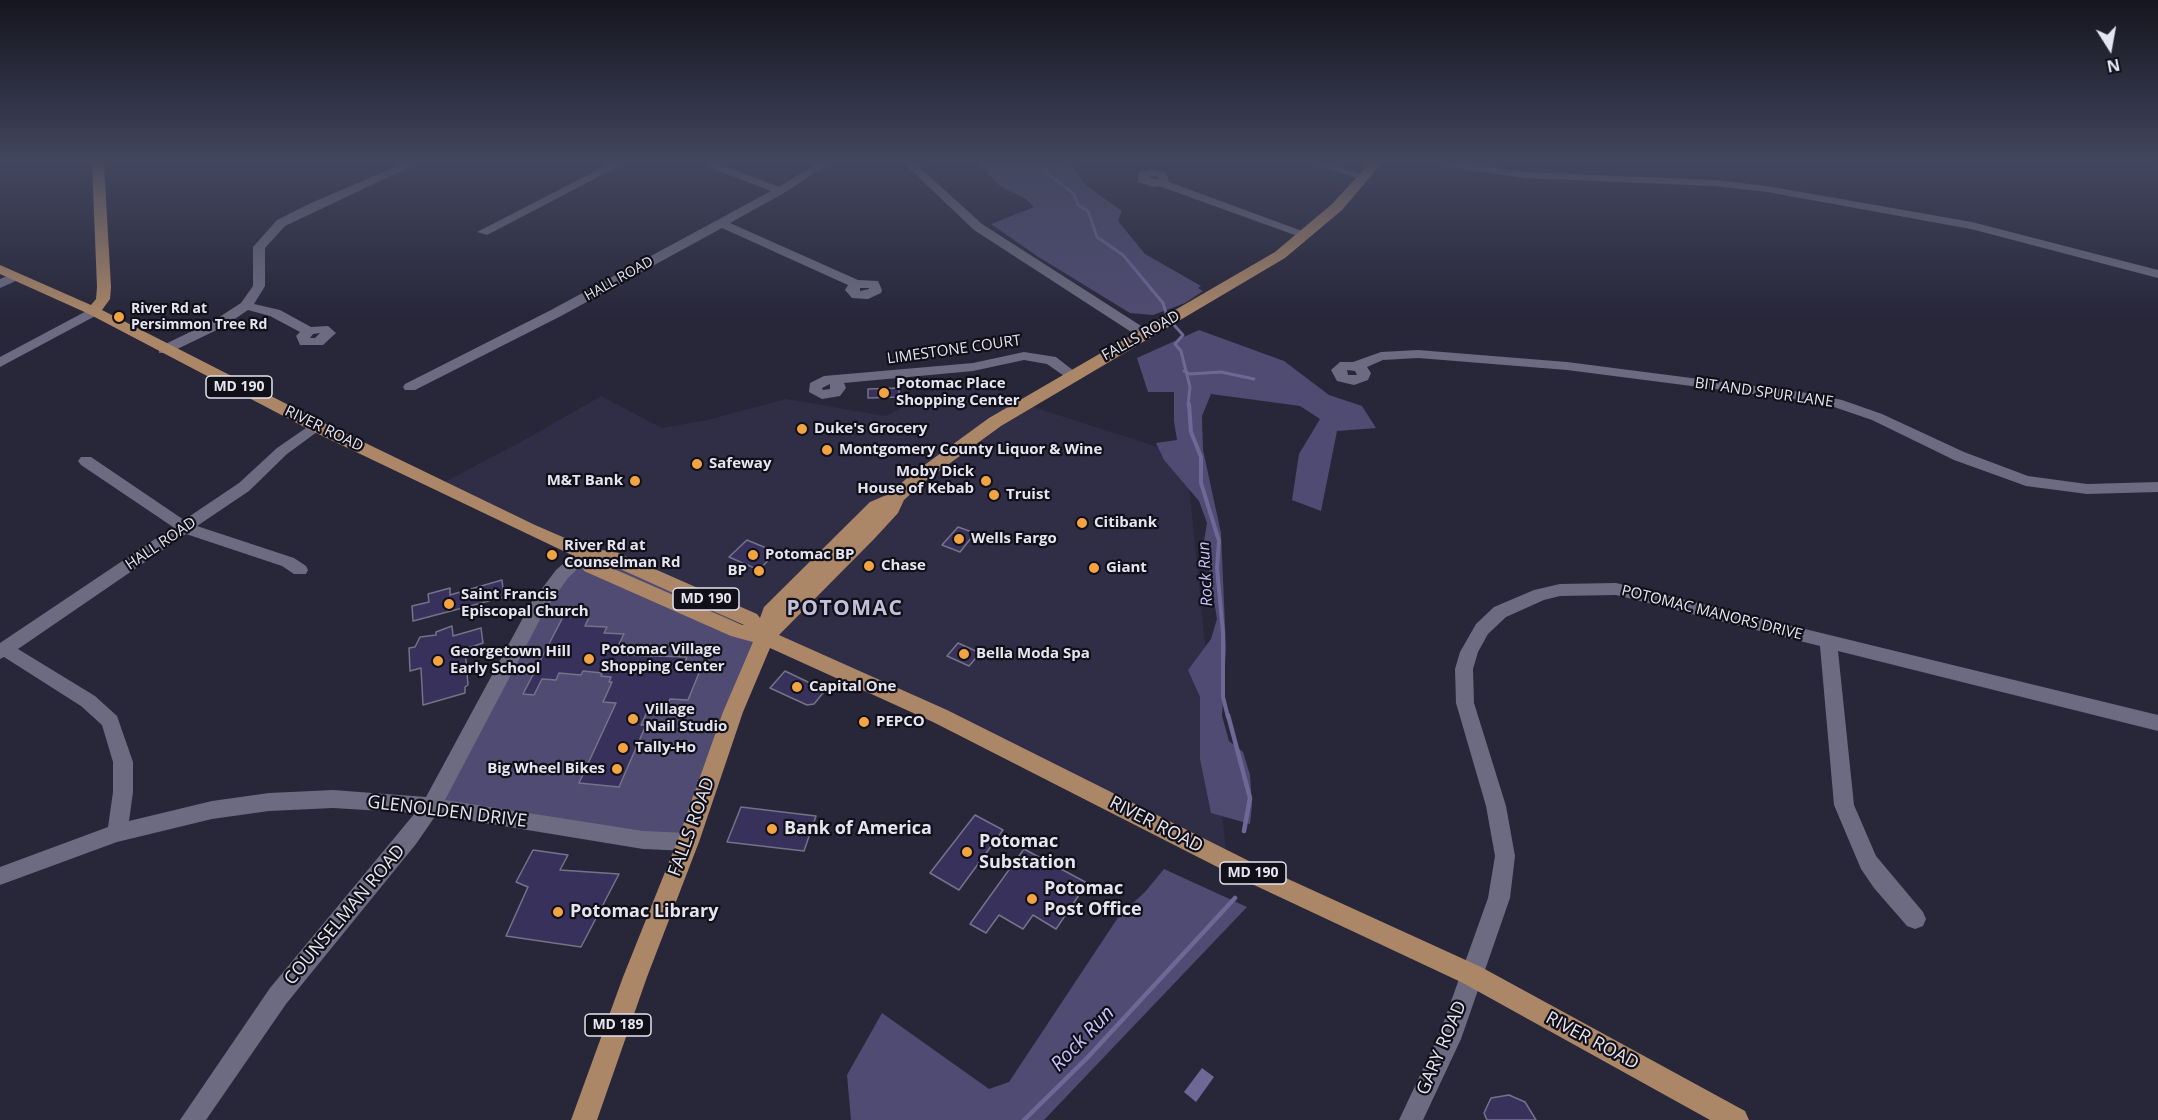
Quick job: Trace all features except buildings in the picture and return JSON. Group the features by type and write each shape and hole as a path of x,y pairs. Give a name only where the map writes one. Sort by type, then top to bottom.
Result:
{"main road":[{"path":"94,311 103,299 104,287 101,216"},
{"name":"FALLS ROAD","path":"584,1120 634,977 688,842 733,712 765,637 892,509 897,497 914,481 995,422 1072,375 1250,276 1307,235 1327,216"},
{"name":"RIVER ROAD","path":"7,273 94,311 164,350 316,426 585,554 590,566 738,631 765,637 940,716 1245,870 1472,975 1736,1120"}],"street":[{"path":"164,350 219,324 246,306 259,286 259,247 281,223 294,216"},
{"path":"483,232 514,216"},
{"name":"HALL ROAD","path":"410,387 556,313 733,216"},
{"path":"966,216 978,227 1144,334"},
{"path":"1254,216 1307,235"},
{"path":"1918,216 1972,226 2158,274"},
{"path":"721,223 856,284"},
{"path":"0,284 7,273"},
{"path":"246,306 275,313 309,332"},
{"path":"0,363 94,311"},
{"name":"BIT AND SPUR LANE","path":"1357,366 1382,356 1418,354 1567,366 1808,397 1837,403 1877,417 1959,456 2026,481 2087,489 2158,487"},
{"name":"LIMESTONE COURT","path":"836,381 973,367 1024,356 1051,360 1072,375"},
{"name":"HALL ROAD","path":"3,651 244,487 282,451 316,426"},
{"path":"86,461 185,528 288,562 300,570"},
{"name":"COUNSELMAN ROAD","path":"192,1120 278,996 409,838 432,806 537,608 562,574 585,554"},
{"name":"POTOMAC MANORS DRIVE","path":"1472,975 1499,898 1504,856 1496,806 1465,703 1464,669 1469,652 1482,630 1500,612 1540,594 1560,590 1616,589 2158,723"},
{"path":"1828,641 1844,805 1868,861 1881,881 1915,919"},
{"path":"3,651 88,701 110,721 123,762 123,792 117,833"},
{"name":"GLENOLDEN DRIVE","path":"0,876 117,833 212,810 269,802 333,799 432,806 643,840 688,842"},
{"name":"GARY ROAD","path":"1411,1120 1449,1039 1472,975"}],"shaded area":[{"path":"1011,216 1120,216 1118,221 1145,254 1201,286 1198,288 1203,291 1185,303 1153,315 1130,313 1037,256 991,224"},
{"path":"1199,330 1284,361 1329,395 1362,406 1376,428 1337,431 1321,511 1292,500 1299,454 1320,419 1300,406 1211,394 1202,416 1203,450 1221,533 1226,648 1222,716 1229,741 1243,752 1250,775 1252,805 1250,824 1211,813 1200,759 1200,697 1188,670 1211,639 1217,619 1204,541 1207,523 1199,501 1164,460 1156,443 1177,440 1174,421 1174,392 1148,392 1137,358"},
{"path":"947,383 985,384 1024,404 1186,456 1227,860 765,637 611,557 585,554 439,485 601,396 662,428 707,420 786,399 886,416"},
{"path":"585,554 610,557 765,637 688,842 432,806 508,659"},
{"path":"1164,869 1247,907 1044,1120 851,1120 847,1075 882,1013 989,1089 1009,1082 1119,916 1145,892"},
{"path":"1202,1068 1214,1077 1196,1102 1184,1092"}],"waterway":[{"name":"Rock Run","path":"1090,216 1097,237 1123,255 1163,303 1166,313"},
{"name":"Rock Run","path":"1174,325 1183,335 1175,344 1181,351 1186,372"},
{"path":"1186,372 1190,374 1221,372 1254,379"},
{"name":"Rock Run","path":"1186,372 1190,387 1188,405"},
{"name":"Rock Run","path":"1189,404 1191,432 1201,457 1201,483 1219,541 1217,568 1223,633 1223,697 1228,717"},
{"name":"Rock Run","path":"1228,715 1250,798 1244,831"},
{"name":"Rock Run","path":"1024,1120 1087,1058 1235,898"}],"place":[{"name":"River Rd at Persimmon Tree Rd","path":"119,317"},
{"name":"Potomac Place Shopping Center","path":"884,393"},
{"name":"Duke's Grocery","path":"802,429"},
{"name":"Montgomery County Liquor & Wine","path":"827,450"},
{"name":"Safeway","path":"697,464"},
{"name":"M&T Bank","path":"635,481"},
{"name":"Moby Dick House of Kebab","path":"986,481"},
{"name":"Truist","path":"994,495"},
{"name":"Citibank","path":"1082,523"},
{"name":"Wells Fargo","path":"959,539"},
{"name":"River Rd at Counselman Rd","path":"552,555"},
{"name":"Potomac BP","path":"753,555"},
{"name":"Chase","path":"869,566"},
{"name":"Giant","path":"1094,568"},
{"name":"BP","path":"759,571"},
{"name":"Saint Francis Episcopal Church","path":"449,604"},
{"name":"Bella Moda Spa","path":"964,654"},
{"name":"Potomac Village Shopping Center","path":"589,659"},
{"name":"Georgetown Hill Early School","path":"438,661"},
{"name":"Capital One","path":"797,687"},
{"name":"Village Nail Studio","path":"633,719"},
{"name":"PEPCO","path":"864,722"},
{"name":"Tally-Ho","path":"623,748"},
{"name":"Big Wheel Bikes","path":"617,769"},
{"name":"Bank of America","path":"772,829"},
{"name":"Potomac Substation","path":"967,852"},
{"name":"Potomac Post Office","path":"1032,899"},
{"name":"Potomac Library","path":"558,912"}],"district":[{"name":"POTOMAC","path":"845,609"}]}
